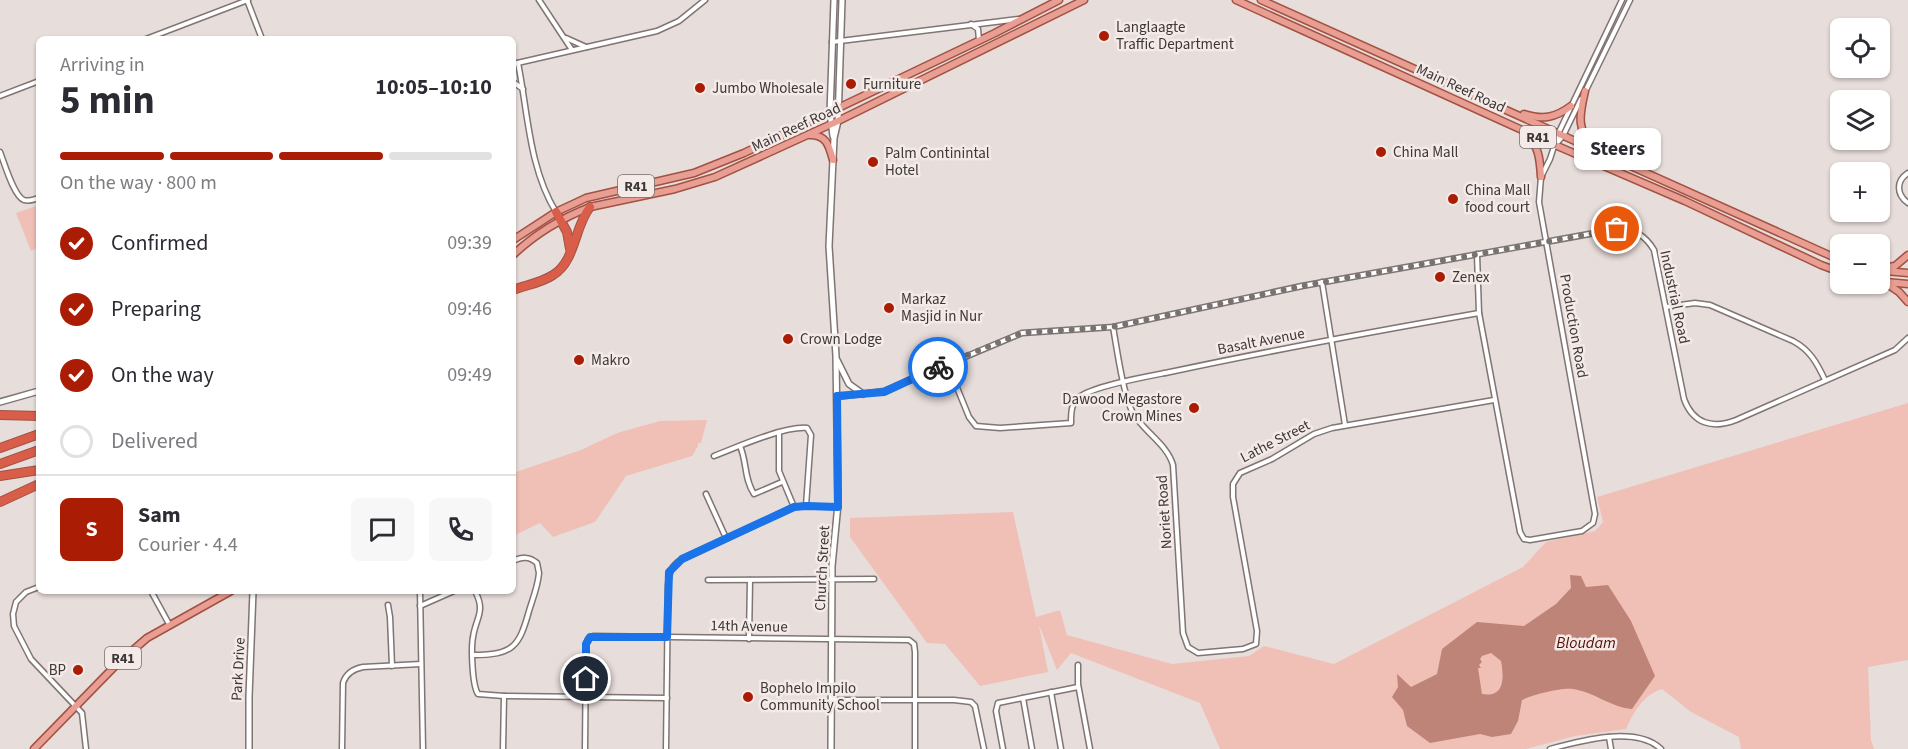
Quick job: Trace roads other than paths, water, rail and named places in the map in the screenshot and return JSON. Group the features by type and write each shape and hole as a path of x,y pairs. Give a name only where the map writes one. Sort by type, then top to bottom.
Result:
{"highway":[{"path":"516,289 555,274 565,262 580,224 590,207"},
{"path":"556,212 567,232 570,251"},
{"path":"0,416 36,416"},
{"path":"0,448 36,435"},
{"path":"0,464 36,451"},
{"path":"0,476 36,471"},
{"path":"0,502 36,485"}],"main road":[{"name":"Church Street","path":"834,0 830,112 830,124 834,138"},
{"name":"Church Street","path":"831,749 832,578 838,507 836,356 829,246 834,138 838,121 842,0"},
{"name":"Main Reef Road","path":"516,238 556,212 596,195 694,173 766,144 1059,0"},
{"name":"Main Reef Road","path":"516,252 561,221 590,207 703,181 838,121 1084,0"},
{"name":"Main Reef Road","path":"1236,0 1555,145 1686,201 1830,268"},
{"name":"Main Reef Road","path":"1262,0 1830,256"},
{"path":"995,33 1000,41"},
{"path":"1585,91 1579,116 1581,130 1590,143 1602,153"},
{"path":"1501,107 1542,118 1553,117 1571,106"},
{"path":"1520,128 1538,149 1541,177"},
{"path":"805,135 817,135 824,138 830,146 833,160"},
{"path":"1890,267 1895,266 1908,255"},
{"path":"1890,270 1908,273"},
{"path":"1890,282 1908,284"},
{"path":"1890,286 1908,302"},
{"path":"836,356 849,384 863,394"},
{"path":"0,402 36,392"},
{"name":"R41","path":"34,749 133,649 169,624 225,594"},
{"name":"Park Drive","path":"249,749 254,594"}],"street":[{"path":"154,36 247,0 261,36"},
{"path":"539,0 572,50"},
{"path":"516,64 644,35 670,26 705,0"},
{"path":"1561,135 1571,106 1622,0"},
{"path":"1561,135 1630,0"},
{"path":"832,42 1023,18"},
{"path":"970,24 978,29 979,40"},
{"path":"565,38 586,47"},
{"path":"516,67 523,90 538,174 545,194 556,212"},
{"path":"0,96 36,82"},
{"path":"516,84 523,90"},
{"name":"Production Road","path":"1494,400 1522,537 1530,540 1582,531 1593,523 1595,514 1539,202 1541,177 1561,135"},
{"path":"0,152 12,182 22,198 28,201 36,199"},
{"path":"1908,172 1901,178 1899,190 1900,196 1908,203"},
{"name":"Industrial Road","path":"837,396 892,388 1022,333 1113,327 1322,282 1617,229 1637,232 1654,250 1684,399 1694,416 1703,423 1711,425 1728,423 1895,350 1908,338"},
{"path":"1477,254 1479,313 1494,400"},
{"path":"1322,282 1345,425"},
{"path":"1666,307 1695,303 1710,305 1793,341 1810,354 1825,380"},
{"name":"Basalt Avenue","path":"947,363 969,417 976,426 1000,428 1071,423 1072,409 1079,397 1124,382 1332,339 1479,313"},
{"name":"Noriet Road","path":"1113,327 1132,412 1168,454 1173,465 1185,640 1188,647 1198,653 1243,650 1256,644"},
{"name":"Lathe Street","path":"1256,644 1257,631 1233,497 1233,484 1240,473 1272,459 1314,434 1345,425 1494,400"},
{"path":"714,456 779,433 804,427 810,432 806,506"},
{"path":"779,433 778,466 782,482 794,507"},
{"path":"740,446 746,462 747,480 753,493 759,493 782,482"},
{"path":"706,494 726,538"},
{"path":"666,749 669,572 682,559 794,507 838,507"},
{"path":"473,655 498,653 514,646 520,640 539,578 537,563 526,558 516,560"},
{"path":"708,580 874,579"},
{"path":"749,639 750,580"},
{"path":"36,587 26,592 16,602 13,614 14,626 31,659 76,705 84,719 86,749"},
{"path":"153,594 169,624"},
{"path":"420,594 423,749"},
{"path":"420,606 447,594"},
{"path":"477,594 481,607 473,634 476,692 504,696 667,698"},
{"path":"388,605 392,666"},
{"name":"14th Avenue","path":"586,697 587,641 593,636 905,639 912,642 915,652 915,699"},
{"path":"342,749 342,691 344,679 351,671 358,668 421,664"},
{"path":"1078,665 1078,687 1090,749"},
{"path":"1003,749 997,705 1001,702 1078,687"},
{"path":"1051,692 1061,749"},
{"path":"503,749 504,696"},
{"path":"585,749 586,697"},
{"path":"1023,698 1032,749"},
{"path":"915,699 915,749"},
{"path":"832,700 968,701 974,704 984,749"},
{"path":"1550,749 1625,736 1659,747"},
{"path":"1609,738 1611,749"}],"water":[{"name":"Bloudam","path":"1570,575 1581,576 1586,587 1608,585 1631,621 1655,676 1632,709 1581,691 1562,689 1522,700 1518,721 1511,734 1492,737 1480,734 1430,743 1407,726 1403,710 1392,697 1398,687 1397,674 1411,687 1437,674 1442,649 1477,622 1524,626 1556,604 1571,588","holes":["1491,653 1501,661 1503,673 1499,690 1495,693 1482,694 1478,668 1481,668 1480,659"]}],"place":[{"name":"Langlaagte Traffic Department","path":"1104,36"},
{"name":"Furniture","path":"851,84"},
{"name":"Jumbo Wholesale","path":"700,88"},
{"name":"China Mall","path":"1381,152"},
{"name":"Palm Continintal Hotel","path":"873,162"},
{"name":"China Mall food court","path":"1453,199"},
{"name":"Steers","path":"1617,229"},
{"name":"Zenex","path":"1440,277"},
{"name":"Markaz Masjid in Nur","path":"889,308"},
{"name":"Crown Lodge","path":"788,339"},
{"name":"Makro","path":"579,360"},
{"name":"Dawood Megastore Crown Mines","path":"1194,408"},
{"name":"BP","path":"78,670"},
{"name":"Bophelo Impilo Community School","path":"748,697"}]}
